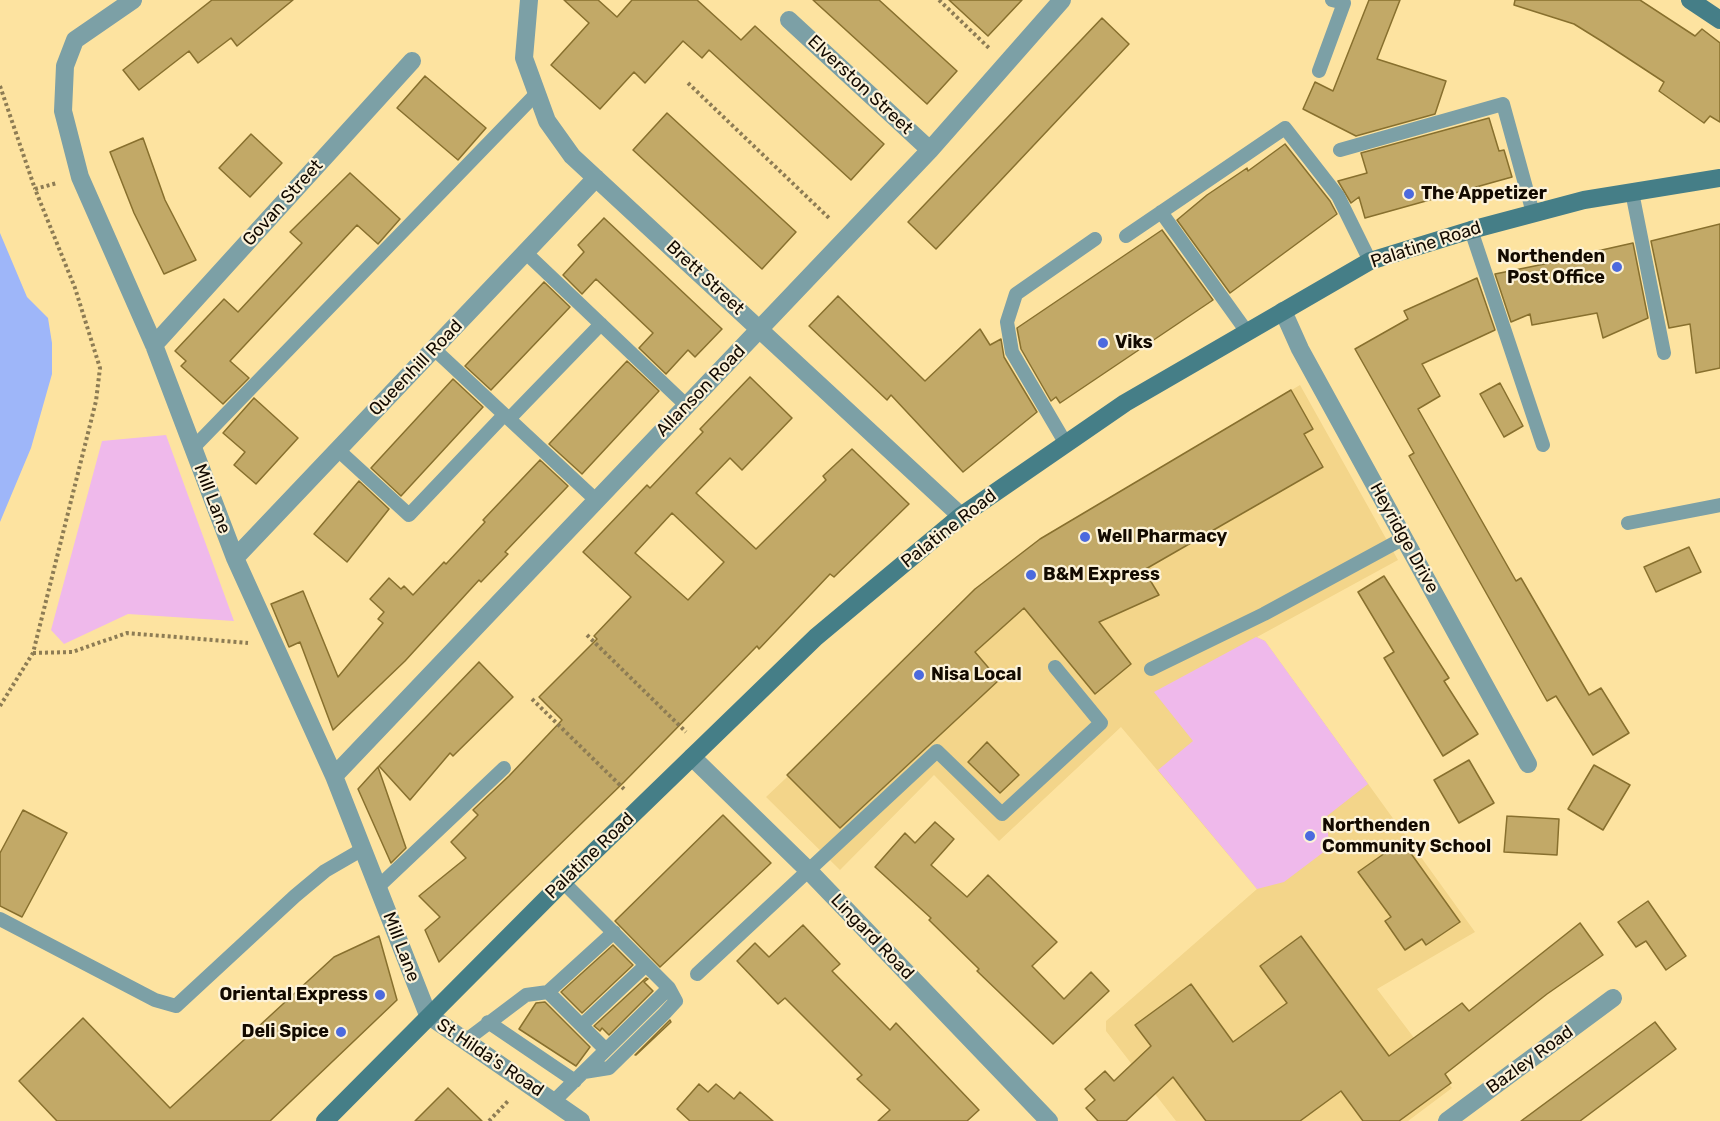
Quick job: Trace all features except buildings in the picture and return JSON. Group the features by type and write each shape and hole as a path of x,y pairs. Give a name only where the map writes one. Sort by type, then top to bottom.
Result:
{"main road":[{"path":"1690,0 1720,20"},
{"name":"Palatine Road","path":"325,1121 428,1015 816,637 961,516 1125,403 1370,261 1471,230 1584,200 1720,178"}],"street":[{"name":"Mill Lane","path":"133,0 75,40 65,66 63,111 80,177 154,345 235,558 334,776 428,1015"},
{"name":"Brett Street","path":"529,0 524,58 547,121 572,156 961,516"},
{"name":"Allanson Road","path":"334,776 930,150 1062,0"},
{"name":"Elverston Street","path":"789,20 930,150"},
{"name":"Govan Street","path":"154,345 412,61"},
{"name":"Queenhill Road","path":"235,558 596,178"},
{"name":"Heyridge Drive","path":"1283,311 1300,349 1528,764"},
{"name":"Lingard Road","path":"697,752 1041,1118"},
{"name":"Bazley Road","path":"1447,1121 1613,999"},
{"name":"St Hilda's Road","path":"428,1015 581,1121"}],"lane":[{"path":"1319,71 1344,3 1332,0"},
{"path":"193,448 537,93"},
{"path":"1341,150 1503,104 1533,213"},
{"path":"1126,236 1285,128 1338,196 1370,261"},
{"path":"1632,192 1664,353"},
{"path":"1161,212 1247,332"},
{"path":"1471,230 1543,445"},
{"path":"1066,444 1012,352 1007,322 1016,294 1095,238"},
{"path":"525,252 687,406"},
{"path":"338,450 409,515 601,324"},
{"path":"434,349 597,501"},
{"path":"1628,523 1720,505"},
{"path":"1152,669 1264,614 1404,538"},
{"path":"697,974 937,751 1002,814 1101,723 1055,668"},
{"path":"378,887 504,768"},
{"path":"0,919 155,1000 176,1006 295,896 325,871 363,849"},
{"path":"488,1022 580,1076 609,1068 676,1001 669,988 563,882"},
{"path":"465,1041 526,995 548,992 614,933"},
{"path":"582,1026 646,965"},
{"path":"554,1101 669,988"},
{"path":"548,992 606,1050"}],"path":[{"path":"939,0 1005,64"},
{"path":"688,83 848,237"},
{"path":"0,86 35,189 75,288 100,368 96,401 33,653 0,706"},
{"path":"35,189 80,177"},
{"path":"33,653 72,652 127,633 275,646"},
{"path":"587,635 697,752"},
{"path":"532,699 641,806"}],"shaded area":[{"path":"1300,385 1398,560 1257,637 1265,641 1475,932 1377,989 1452,1088 1408,1121 1176,1121 1106,1031 1106,1021 1257,889 1121,727 999,841 934,775 840,870 766,797 881,688 1120,492"},
{"path":"166,435 234,621 128,614 64,644 51,630 102,441"},
{"path":"1256,637 1265,641 1368,784 1327,816 1329,848 1284,882 1257,889 1158,770 1193,741 1154,692"}],"water":[{"path":"0,233 27,297 48,318 52,343 52,374 31,448 0,522"}],"place":[{"name":"The Appetizer","path":"1409,194"},
{"name":"Northenden Post Office","path":"1617,267"},
{"name":"Viks","path":"1103,343"},
{"name":"Well Pharmacy","path":"1085,537"},
{"name":"B&M Express","path":"1031,575"},
{"name":"Nisa Local","path":"919,675"},
{"name":"Northenden Community School","path":"1310,836"},
{"name":"Oriental Express","path":"380,995"},
{"name":"Deli Spice","path":"341,1032"}]}
